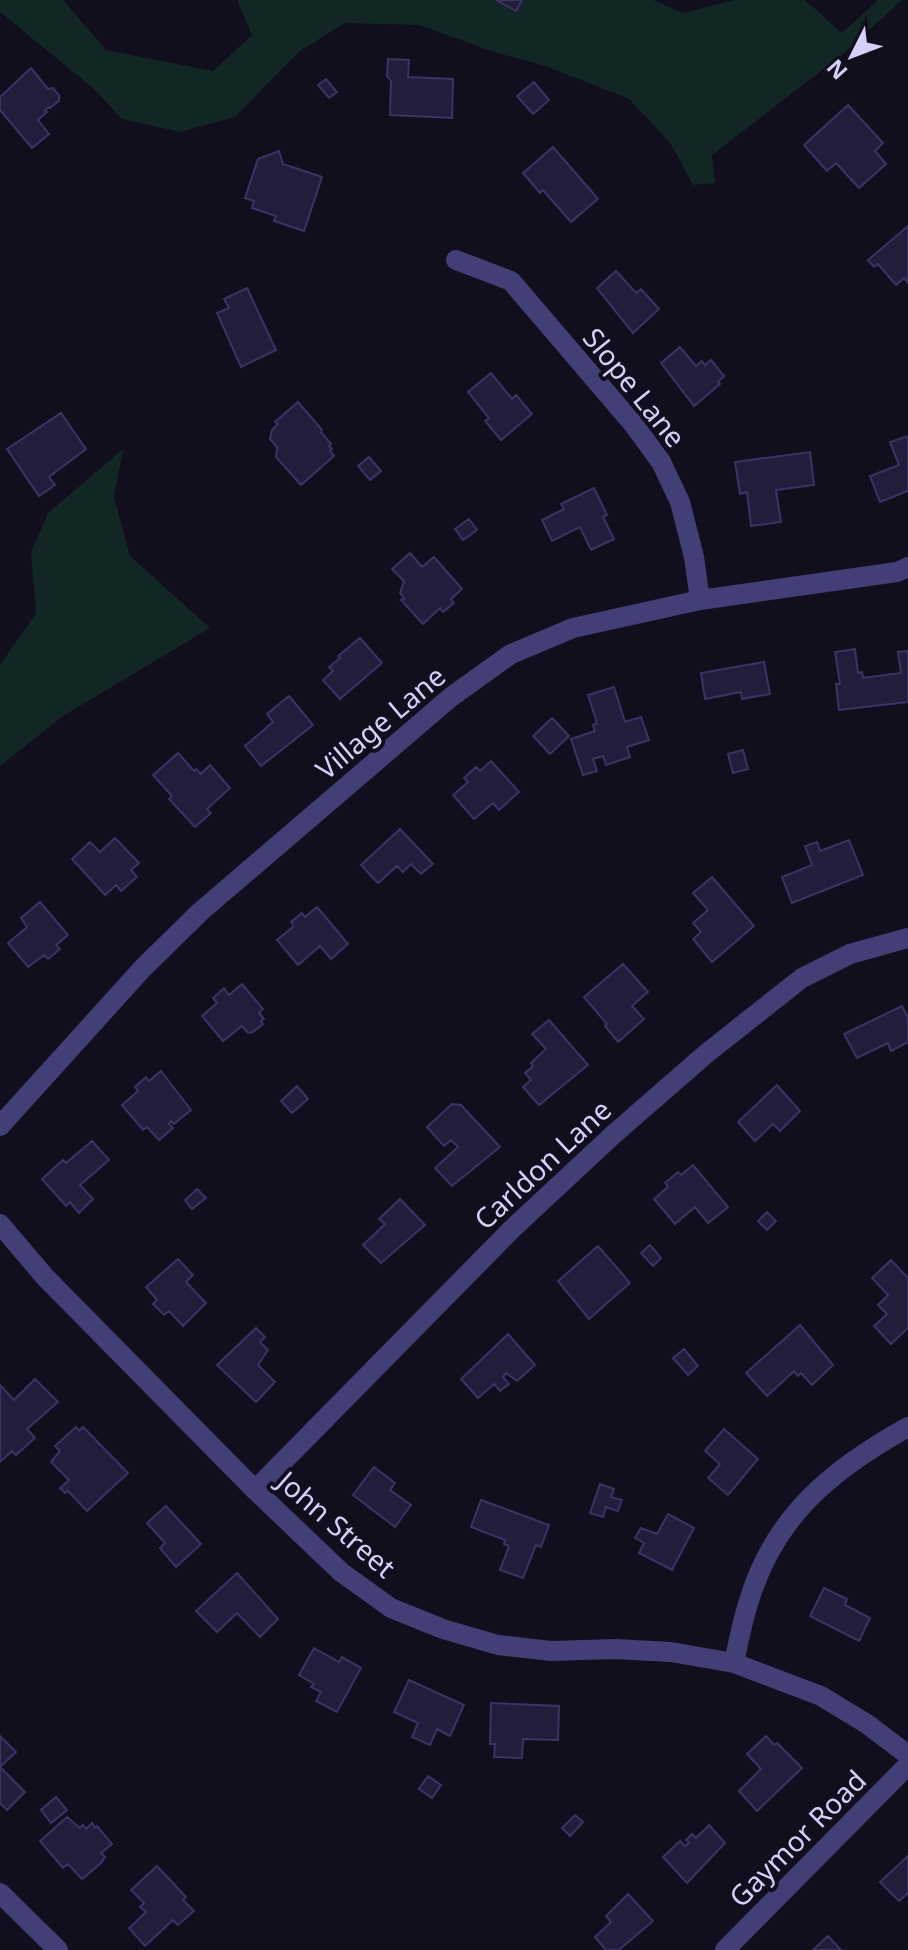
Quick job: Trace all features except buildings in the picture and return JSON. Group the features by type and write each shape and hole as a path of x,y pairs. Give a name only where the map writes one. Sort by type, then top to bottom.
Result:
{"street":[{"name":"Slope Lane","path":"456,260 511,281 634,425 661,462 680,502 694,557 700,600"},
{"name":"Village Lane","path":"0,1126 142,969 200,912 451,697 511,654 573,628 700,600 897,572 908,567"},
{"name":"Carldon Lane","path":"255,1490 512,1229 707,1053 802,978 850,954 908,938"},
{"name":"John Street","path":"0,1224 45,1277 255,1490 341,1572 391,1608 443,1629 498,1645 551,1651 615,1649 671,1652 734,1663 821,1696 867,1724 908,1755"},
{"path":"734,1663 748,1601 770,1550 792,1514 863,1451 908,1427"},
{"name":"Gaymor Road","path":"725,1950 908,1765"},
{"path":"0,1893 58,1950"}],"green space":[{"path":"0,0 63,0 106,50 213,71 252,35 237,0 653,0 683,13 734,0 805,0 842,33 878,0 902,0 843,54 712,155 715,183 693,185 671,144 629,99 545,66 494,52 419,25 345,23 300,51 235,117 180,132 122,119 94,89 0,12"},
{"path":"123,449 114,497 130,556 210,628 63,716 0,766 0,665 36,613 31,552 48,513"}]}
